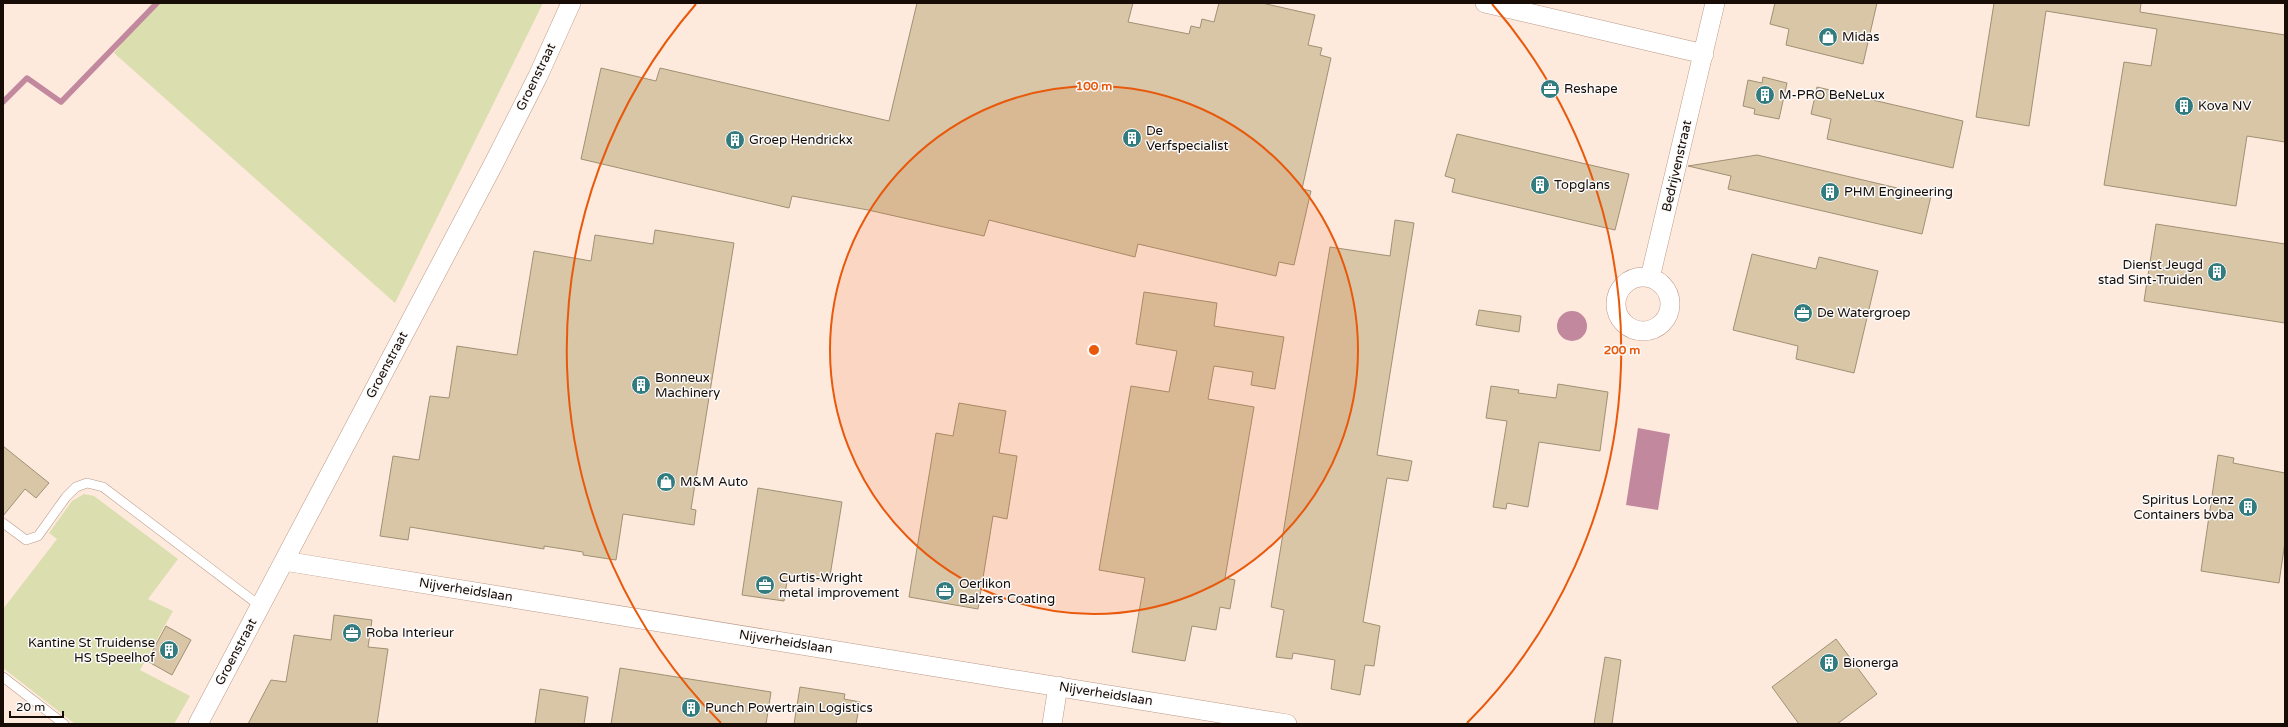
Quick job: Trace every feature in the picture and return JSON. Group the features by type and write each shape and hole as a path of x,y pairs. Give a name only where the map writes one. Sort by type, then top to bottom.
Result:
{"street":[{"name":"Groenstraat","path":"198,724 538,76 571,3"},
{"path":"1485,3 1704,54"},
{"name":"Bedrijvenstraat","path":"1650,278 1715,3"},
{"name":"Nijverheidslaan","path":"284,561 1287,724"},
{"path":"1052,724 1058,686"}],"lane":[{"path":"3,523 26,540 38,536 66,497 76,488 87,483 103,487 260,606"},
{"path":"3,677 64,724"}],"green space":[{"path":"152,3 543,3 395,303 114,53"},
{"path":"84,494 94,496 178,559 148,599 173,611 140,670 190,696 174,724 75,724 3,668 3,609 57,539 49,533 72,501"}],"shaded area":[{"path":"1572,311 1583,315 1587,326 1583,337 1572,341 1561,337 1557,326 1561,315"},
{"path":"1638,428 1670,434 1658,510 1626,505"}],"building":[{"path":"917,3 1133,3 1128,22 1189,34 1191,26 1200,28 1202,19 1214,22 1219,3 1262,3 1315,15 1308,45 1322,48 1320,55 1331,58 1302,189 1311,191 1294,265 1279,262 1276,276 1138,244 1135,257 989,220 984,236 868,210 792,196 789,208 581,159 601,68 656,81 660,68 889,121"},
{"name":"Midas","path":"1775,3 1877,3 1863,64 1786,45 1789,29 1770,24"},
{"name":"Kova NV","path":"1994,3 2141,3 2140,12 2285,35 2285,142 2247,136 2236,206 2104,185 2124,62 2151,66 2157,29 2046,11 2029,126 1976,117"},
{"name":"M-PRO BeNeLux","path":"1763,77 1787,83 1779,119 1754,114 1755,109 1743,106 1748,80 1762,83"},
{"path":"1817,87 1963,121 1953,168 1827,139 1831,119 1811,114"},
{"name":"Topglans","path":"1457,134 1629,174 1615,230 1452,192 1455,179 1445,176"},
{"name":"PHM Engineering","path":"1757,155 1931,196 1922,234 1728,189 1731,176 1688,166"},
{"path":"1395,220 1414,223 1377,455 1412,461 1408,481 1387,478 1363,622 1380,626 1374,666 1365,665 1360,695 1331,689 1335,660 1293,653 1292,659 1276,657 1284,610 1271,607 1330,247 1390,256"},
{"name":"Dienst Jeugd stad Sint-Truiden","path":"2156,224 2285,244 2285,323 2144,301"},
{"path":"655,230 734,243 691,509 696,510 694,525 623,514 616,560 583,555 583,552 544,546 544,549 410,527 408,540 380,536 393,456 419,460 430,396 449,398 457,346 517,355 534,251 591,261 595,235 653,244"},
{"name":"De Watergroep","path":"1752,254 1816,269 1819,257 1878,271 1854,373 1796,359 1798,346 1733,330"},
{"path":"1144,292 1217,303 1214,326 1284,337 1275,389 1251,385 1253,372 1214,366 1208,399 1254,407 1225,578 1235,580 1230,609 1220,607 1216,630 1192,626 1185,661 1132,652 1145,578 1099,570 1131,386 1169,392 1177,351 1136,344"},
{"path":"1479,310 1521,316 1519,332 1476,325"},
{"path":"1558,384 1608,392 1600,451 1539,442 1528,507 1507,503 1506,509 1493,507 1507,421 1486,418 1491,386 1519,390 1518,393 1556,398"},
{"path":"959,403 1006,411 999,453 1017,456 1007,519 993,516 978,609 909,597 936,433 953,436"},
{"path":"3,446 49,483 36,498 25,489 3,516"},
{"name":"Spiritus Lorenz Containers bvba","path":"2218,455 2234,458 2233,463 2285,473 2285,542 2279,583 2201,571"},
{"path":"758,488 842,502 829,582 788,575 784,601 742,595"},
{"path":"334,615 372,620 368,647 388,649 377,724 248,724 271,680 286,682 294,635 331,640"},
{"name":"Kantine St Truidense HS tSpeelhof","path":"166,626 191,640 172,675 147,661"},
{"name":"Bionerga","path":"1836,639 1877,694 1837,724 1799,724 1772,687"},
{"path":"1605,657 1621,660 1612,724 1594,724"},
{"name":"Punch Powertrain Logistics","path":"620,668 771,692 766,724 611,724"},
{"path":"800,687 845,694 844,699 860,702 856,724 794,724"},
{"path":"540,689 588,697 584,724 535,724"}],"waterway":[{"path":"3,102 27,78 61,102 157,3"}],"place":[{"name":"Midas","path":"1828,37"},
{"name":"Reshape","path":"1550,89"},
{"name":"M-PRO BeNeLux","path":"1765,95"},
{"name":"Kova NV","path":"2184,106"},
{"name":"De Verfspecialist","path":"1132,138"},
{"name":"Groep Hendrickx","path":"735,140"},
{"name":"Topglans","path":"1540,185"},
{"name":"PHM Engineering","path":"1830,192"},
{"name":"Dienst Jeugd stad Sint-Truiden","path":"2217,272"},
{"name":"De Watergroep","path":"1803,313"},
{"name":"Bonneux Machinery","path":"641,385"},
{"name":"M&M Auto","path":"666,482"},
{"name":"Spiritus Lorenz Containers bvba","path":"2248,507"},
{"name":"Curtis-Wright metal improvement","path":"765,585"},
{"name":"Oerlikon Balzers Coating","path":"945,591"},
{"name":"Roba Interieur","path":"352,633"},
{"name":"Kantine St Truidense HS tSpeelhof","path":"169,650"},
{"name":"Bionerga","path":"1829,663"},
{"name":"Punch Powertrain Logistics","path":"691,708"}]}
